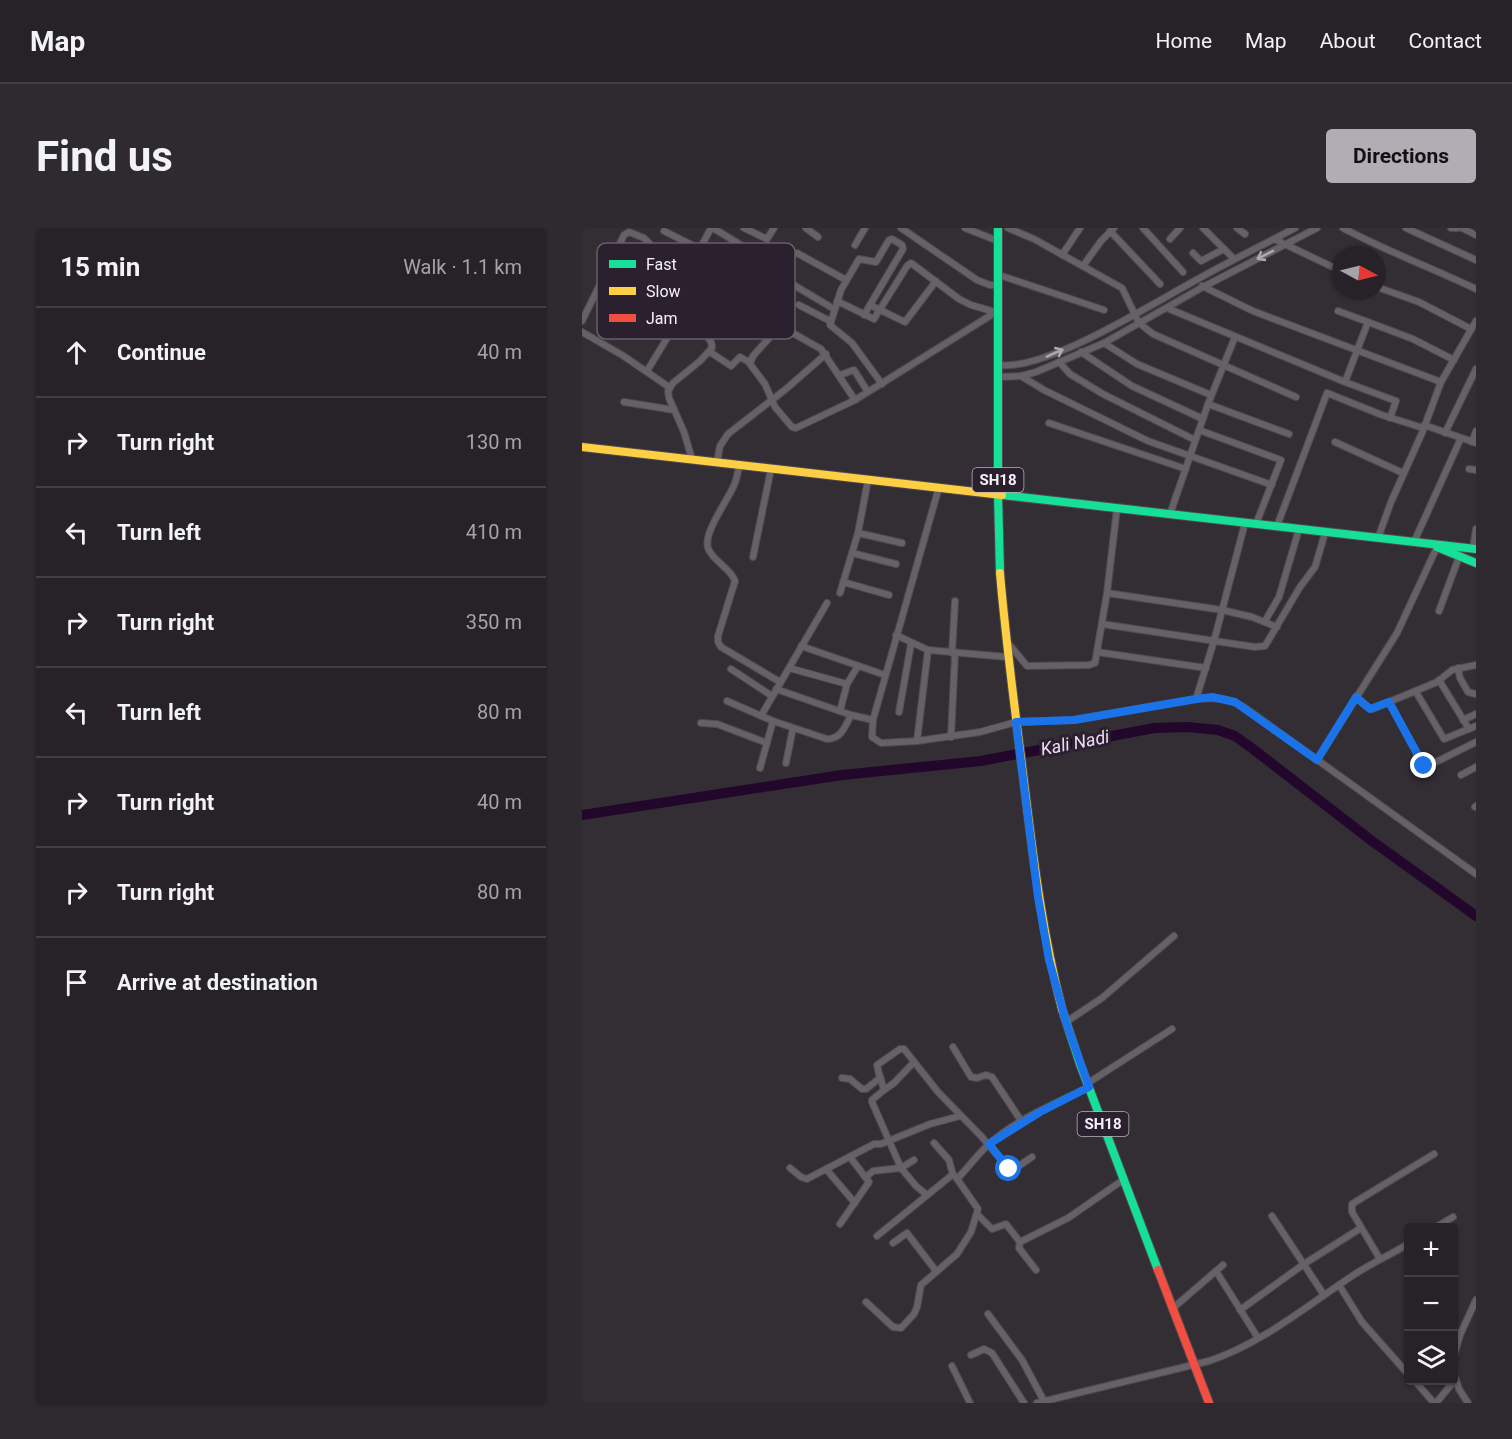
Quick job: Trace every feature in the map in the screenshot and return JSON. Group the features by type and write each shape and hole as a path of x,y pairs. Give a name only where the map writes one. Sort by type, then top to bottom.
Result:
{"main road":[{"name":"SH18","path":"998,228 1000,572 1007,657 1038,897 1049,960 1066,1022 1088,1085 1209,1403"},
{"path":"582,447 1277,526 1432,546 1475,549"},
{"path":"1432,546 1476,563"}],"street":[{"path":"703,243 712,228 723,231 739,243"},
{"path":"744,228 767,239 774,228"},
{"path":"806,228 818,237"},
{"path":"855,245 865,228"},
{"path":"901,228 977,280 990,285 999,285"},
{"path":"965,228 998,241"},
{"path":"1008,228 1122,288 1139,323 1162,339 1296,398"},
{"path":"1062,255 1080,228"},
{"path":"1143,228 1183,272"},
{"path":"1170,239 1180,228"},
{"path":"1203,228 1234,259"},
{"path":"1237,228 1245,234"},
{"path":"999,365 1020,366 1033,362 1100,333 1295,228"},
{"path":"999,377 1021,376 1036,372 1104,343 1203,287 1317,228"},
{"path":"1343,228 1476,289"},
{"path":"1406,228 1476,260"},
{"path":"1451,228 1460,228 1476,235"},
{"path":"1083,266 1112,230 1160,284"},
{"path":"664,231 688,243"},
{"path":"621,243 626,232 639,235 648,243"},
{"path":"864,315 903,249 902,245 889,239 876,262 859,259 846,280 830,321 832,328 852,343 882,384"},
{"path":"1274,239 1332,267"},
{"path":"1193,254 1201,261 1226,251"},
{"path":"795,254 846,280"},
{"path":"837,301 874,319 909,263 971,305 998,312"},
{"path":"999,275 1104,309"},
{"path":"870,305 905,322 936,280"},
{"path":"1195,280 1203,287 1253,311 1441,382"},
{"path":"795,286 834,309"},
{"path":"1386,290 1419,302 1471,329"},
{"path":"582,321 597,291"},
{"path":"799,305 830,321"},
{"path":"1167,308 1345,382 1396,400 1390,418"},
{"path":"1338,311 1413,339 1454,360"},
{"path":"750,360 752,367 765,384 771,401 792,427 796,428 855,400 998,312"},
{"path":"1378,538 1441,382 1476,321"},
{"path":"1345,382 1368,322"},
{"path":"582,332 669,387"},
{"path":"795,334 826,354 855,400"},
{"path":"1170,514 1211,395 1234,337"},
{"path":"647,371 666,339"},
{"path":"692,459 684,432 669,398 669,387 710,352 713,343 710,339"},
{"path":"750,360 769,339"},
{"path":"1104,343 1137,364 1211,395"},
{"path":"710,352 730,366 740,357 750,360"},
{"path":"1081,352 1132,386 1203,419"},
{"path":"717,462 722,440 826,354"},
{"path":"1059,362 1070,374 1103,394 1195,440"},
{"path":"1446,433 1476,369"},
{"path":"840,375 855,371 868,392"},
{"path":"1021,376 1125,431 1272,484"},
{"path":"1277,526 1327,393 1390,418 1474,443 1476,431"},
{"path":"624,402 674,410"},
{"path":"1208,404 1289,434"},
{"path":"1049,423 1186,469"},
{"path":"1199,430 1279,458 1281,462 1256,524"},
{"path":"1414,542 1461,438"},
{"path":"1335,442 1404,473"},
{"path":"740,464 735,482 708,541 708,549 733,575 735,581 718,642 721,647 780,682"},
{"path":"753,557 771,469"},
{"path":"840,593 858,533 868,480"},
{"path":"939,487 873,720 872,737 876,741 888,744 951,737 1017,726 1074,720 1212,697 1235,702 1473,872 1476,864"},
{"path":"1006,640 1023,664 1032,667 1093,665 1095,663 1118,508"},
{"path":"1196,699 1245,523"},
{"path":"1265,621 1279,597 1299,529"},
{"path":"1475,549 1476,530"},
{"path":"1102,624 1260,648 1268,643 1300,587 1315,567 1325,532"},
{"path":"858,533 902,543"},
{"path":"1317,760 1397,633 1432,546"},
{"path":"852,553 896,564"},
{"path":"1439,611 1459,557"},
{"path":"843,582 889,595"},
{"path":"1107,593 1222,610 1265,621 1277,627"},
{"path":"951,737 955,601"},
{"path":"761,716 827,603"},
{"path":"896,636 928,650 1007,657"},
{"path":"899,712 911,644"},
{"path":"801,646 885,675"},
{"path":"917,741 928,650"},
{"path":"1098,652 1206,668"},
{"path":"1356,697 1370,709 1416,692 1458,668 1476,665"},
{"path":"840,711 847,684 858,666"},
{"path":"789,668 847,684"},
{"path":"1458,668 1460,678 1468,692 1476,694"},
{"path":"731,669 774,692 873,720"},
{"path":"1439,680 1469,729"},
{"path":"1416,692 1442,738 1446,740 1476,726"},
{"path":"726,700 819,738 833,739 839,736 857,717"},
{"path":"1389,702 1426,767 1476,742"},
{"path":"1463,720 1476,714"},
{"path":"760,768 773,721"},
{"path":"701,723 717,724 767,742"},
{"path":"786,763 793,728"},
{"path":"1461,775 1476,767"},
{"path":"1066,1022 1102,998 1174,936"},
{"path":"877,1236 927,1195 955,1177 989,1144 1022,1122 1088,1085 1172,1029"},
{"path":"953,1047 971,1077 986,1075 992,1077 1022,1122"},
{"path":"884,1090 878,1065 903,1049 1010,1170 1032,1157"},
{"path":"914,1062 872,1101 901,1168 927,1195"},
{"path":"842,1078 850,1079 864,1089 880,1076"},
{"path":"790,1168 807,1179 874,1144 960,1116"},
{"path":"934,1143 949,1160 955,1177 976,1206 978,1215 992,1229 1006,1224 1020,1242 1019,1248 1036,1270"},
{"path":"1380,1260 1352,1212 1352,1204 1434,1154"},
{"path":"840,1224 868,1185 866,1177 850,1157"},
{"path":"866,1177 873,1171 901,1168 914,1160"},
{"path":"826,1168 855,1203"},
{"path":"1020,1242 1068,1218 1124,1180"},
{"path":"866,1302 893,1327 901,1328 914,1314 921,1285 957,1254 971,1232 978,1215"},
{"path":"1272,1216 1323,1295"},
{"path":"1442,1223 1454,1216"},
{"path":"1240,1310 1304,1264 1361,1228"},
{"path":"892,1244 907,1233 936,1271"},
{"path":"1036,1403 1227,1354 1258,1338 1323,1295 1404,1246"},
{"path":"1172,1308 1223,1265"},
{"path":"1216,1271 1258,1338"},
{"path":"1339,1285 1362,1322 1404,1369"},
{"path":"1458,1342 1476,1300"},
{"path":"988,1314 1022,1360 1044,1401"},
{"path":"971,1355 988,1350 1024,1403"},
{"path":"952,1366 970,1403"},
{"path":"1458,1384 1468,1403"},
{"path":"1419,1385 1435,1403 1448,1385"}],"waterway":[{"name":"Kali Nadi","path":"582,815 842,775 981,761 1154,728 1187,727 1218,730 1235,736 1372,841 1476,916"}],"traffic: fast":[{"path":"998,228 1000,573"},
{"path":"1002,495 1476,549"},
{"path":"1437,547 1476,563"},
{"path":"1062,1009 1080,1064 1158,1270"}],"traffic: slow":[{"path":"582,447 1002,495"},
{"path":"1000,573 1011,681 1036,873 1049,954 1062,1009"}],"traffic: jam":[{"path":"1158,1270 1209,1403"}],"route":[{"path":"1009,1169 989,1144 1022,1122 1089,1087 1066,1022 1049,960 1038,897 1016,722 1074,720 1196,699 1212,697 1229,699 1317,760 1356,697 1370,709 1389,702 1424,766"}]}
